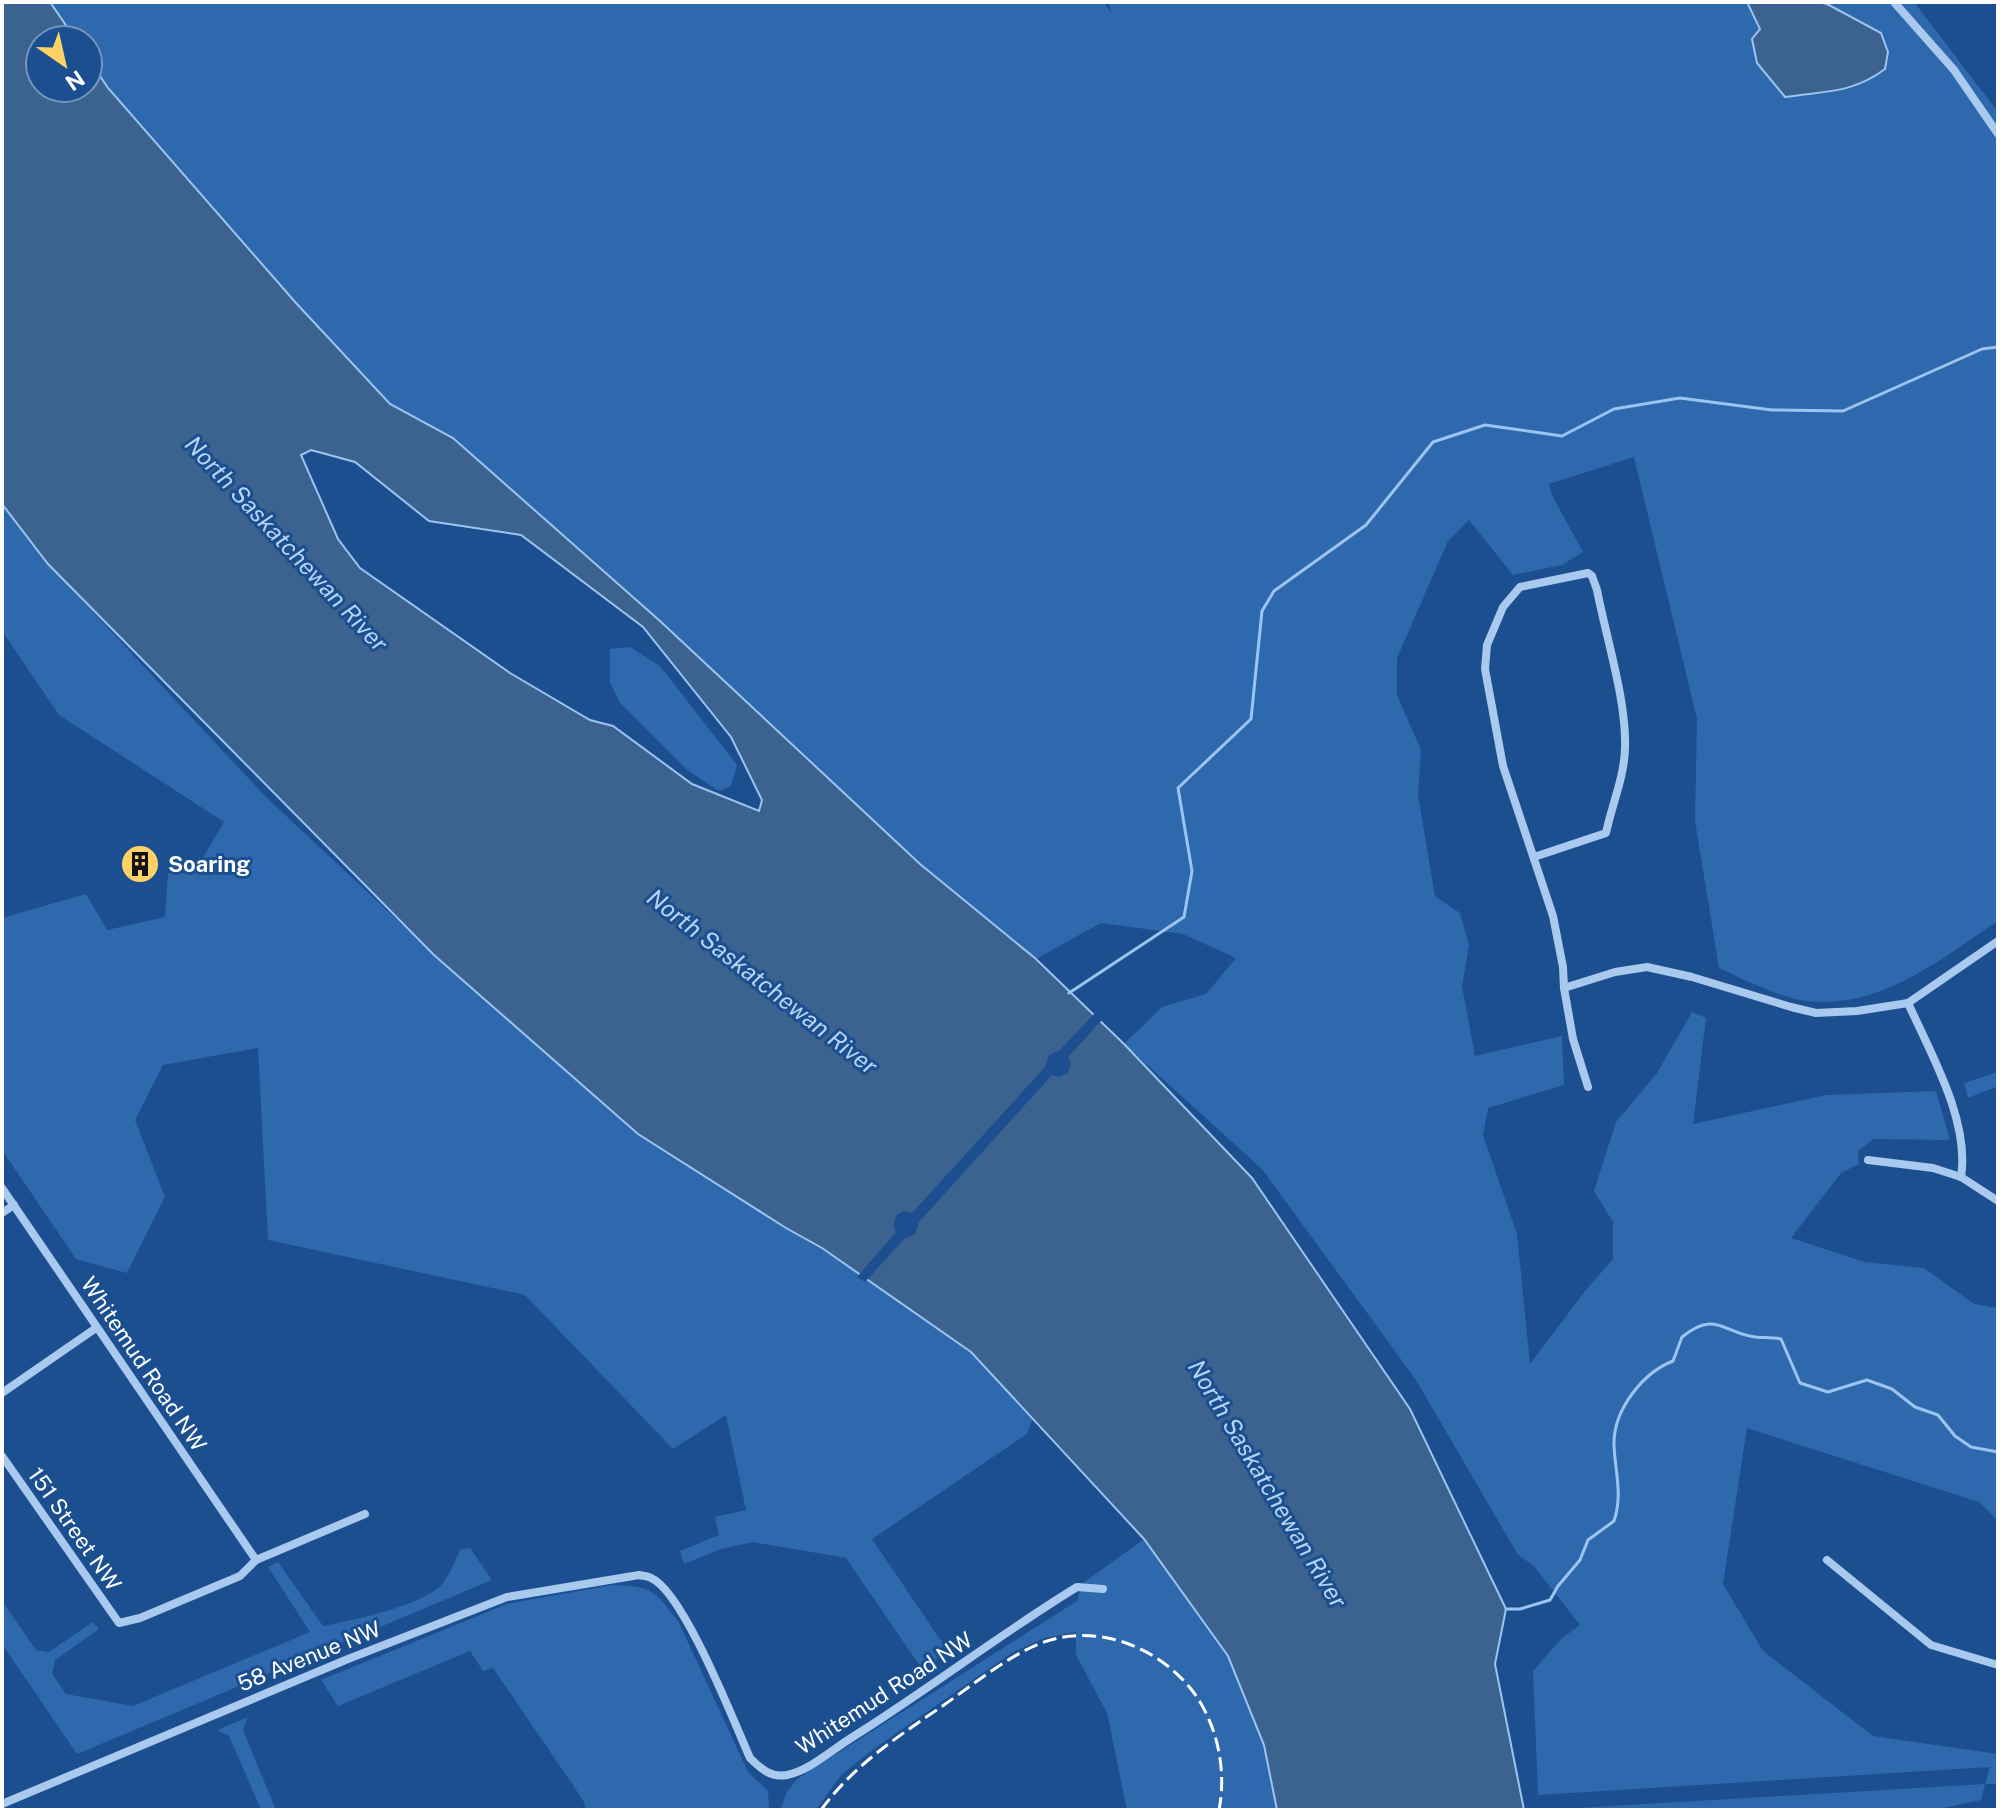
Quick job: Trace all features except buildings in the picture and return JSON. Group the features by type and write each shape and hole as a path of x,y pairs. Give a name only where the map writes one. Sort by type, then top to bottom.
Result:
{"street":[{"path":"1894,2 1954,70 1998,134"},
{"path":"1534,857 1606,833 1621,784 1625,746 1620,700 1597,590 1588,573 1520,587 1503,607 1487,645 1485,669 1503,766 1514,806 1553,916 1573,1039 1588,1087"},
{"path":"1564,988 1615,972 1647,967 1692,977 1772,1004 1816,1013 1857,1011 1908,1003 1998,941"},
{"path":"1908,1003 1939,1070 1956,1118 1964,1157 1961,1177"},
{"path":"1868,1160 1933,1168 1961,1177 1998,1201"},
{"name":"Whitemud Road NW","path":"2,1188 256,1560"},
{"path":"2,1213 14,1205"},
{"path":"2,1393 96,1328"},
{"name":"151 Street NW","path":"2,1456 119,1623 140,1618 240,1576 256,1560"},
{"path":"256,1560 365,1514"},
{"path":"1827,1560 1931,1645 1998,1665"},
{"name":"Whitemud Road NW","path":"639,1575 653,1578 672,1597 687,1622 750,1758 762,1770 775,1775 802,1770 1077,1587 1103,1589"},
{"name":"58 Avenue NW","path":"2,1804 467,1611 507,1597 639,1575"}],"shaded area":[{"path":"50,2 1104,2 1112,14 1108,2 1914,2 1998,112 1998,921 1908,979 1858,998 1832,1002 1795,999 1719,968 1695,821 1697,719 1634,457 1549,484 1583,552 1562,565 1513,575 1469,520 1448,541 1397,658 1397,695 1421,750 1418,795 1435,896 1460,913 1469,945 1462,986 1475,1056 1562,1036 1564,1085 1488,1108 1483,1135 1517,1234 1530,1364 1613,1259 1613,1222 1594,1191 1616,1122 1657,1073 1692,1012 1706,1018 1693,1124 1826,1095 1936,1091 1950,1140 1873,1139 1858,1151 1859,1164 1841,1173 1791,1238 1865,1262 1924,1268 1974,1304 1998,1308 1998,1521 1979,1502 1747,1428 1723,1584 1763,1651 1873,1736 1998,1754 1998,1784 1985,1784 1990,1767 1538,1795 1533,1671 1562,1638 1580,1625 1533,1565 1518,1555 1416,1380 1262,1169 1124,1044 1162,1007 1206,994 1236,958 1183,934 1101,923 1036,959 920,864 660,621 453,438 390,404 296,303 108,88 104,82 104,24 65,24"},
{"path":"2,504 48,564 267,798 441,961 638,1134 822,1248 971,1352 1033,1418 1027,1434 872,1539 948,1651 922,1669 846,1558 753,1542 721,1549 684,1564 680,1551 719,1535 715,1517 746,1510 726,1415 673,1449 525,1295 268,1240 258,1048 163,1065 135,1120 165,1197 127,1273 76,1259 2,1150 2,918 86,894 107,930 165,917 168,873 201,861 224,822 59,715 2,631"},
{"path":"630,647 660,666 737,765 731,786 719,791 687,770 620,703 610,682 610,649"},
{"path":"1998,1072 1998,1086 1968,1098 1964,1083"},
{"path":"1144,1539 1228,1656 1264,1745 1277,1810 1127,1810 1107,1713 1076,1655 1076,1632 1044,1638 1013,1652 841,1775 816,1810 780,1810 787,1792 797,1779 1077,1601 1082,1584"},
{"path":"470,1548 492,1580 77,1754 2,1644 2,1601 36,1650 49,1652 93,1622 99,1629 55,1660 52,1674 66,1694 133,1706 310,1632 268,1567 278,1562 323,1626 387,1611 421,1598 443,1583 461,1549"},
{"path":"613,1585 652,1592 679,1623 748,1772 768,1791 769,1810 586,1810 583,1800 493,1668 483,1671 470,1651 338,1706 321,1680 507,1604"},
{"path":"248,1717 243,1730 276,1810 261,1810 229,1736 217,1730"},
{"path":"1985,1784 1981,1800 1934,1810 1543,1810"}],"water":[{"name":"North Saskatchewan River","path":"2,2 50,2 65,24 24,24 24,104 104,104 104,82 296,303 390,404 453,438 660,621 920,864 1036,959 1124,1044 1252,1178 1410,1409 1506,1609 1495,1664 1524,1810 1277,1810 1264,1745 1228,1656 1144,1539 971,1352 822,1248 638,1134 434,955 48,564 2,504","holes":["311,450 355,462 429,521 521,535 643,627 731,737 762,800 759,811 692,784 613,726 590,720 510,673 360,568 338,539 301,455"]},
{"path":"1747,2 1820,2 1829,5 1881,33 1888,52 1885,69 1849,87 1785,97 1757,63 1752,39 1760,29"}],"pier":[{"path":"1096,1012 1103,1019 1068,1057 1071,1064 1068,1073 1059,1077 1052,1075 919,1222 915,1234 905,1238 865,1282 857,1277 896,1232 893,1225 897,1215 903,1211 912,1213 1045,1067 1049,1055 1059,1051"}],"waterway":[{"path":"1069,993 1184,917 1192,871 1178,788 1251,719 1262,611 1274,591 1366,525 1433,442 1485,425 1562,436 1614,409 1680,398 1772,410 1843,411 1982,349 1998,347"},
{"path":"1506,1609 1520,1609 1550,1600 1580,1560 1588,1540 1614,1521 1618,1492 1614,1445 1618,1419 1640,1384 1673,1361 1682,1337 1703,1325 1719,1325 1744,1335 1781,1339 1800,1383 1828,1392 1867,1380 1892,1389 1915,1407 1938,1415 1955,1436 1971,1447 1998,1452"}],"railway":[{"path":"821,1810 847,1779 876,1753 985,1675 1032,1647 1053,1639 1075,1636 1097,1636 1139,1648 1176,1673 1191,1689 1207,1716 1218,1746 1222,1778 1219,1810"}],"place":[{"name":"Soaring","path":"140,864"}]}
